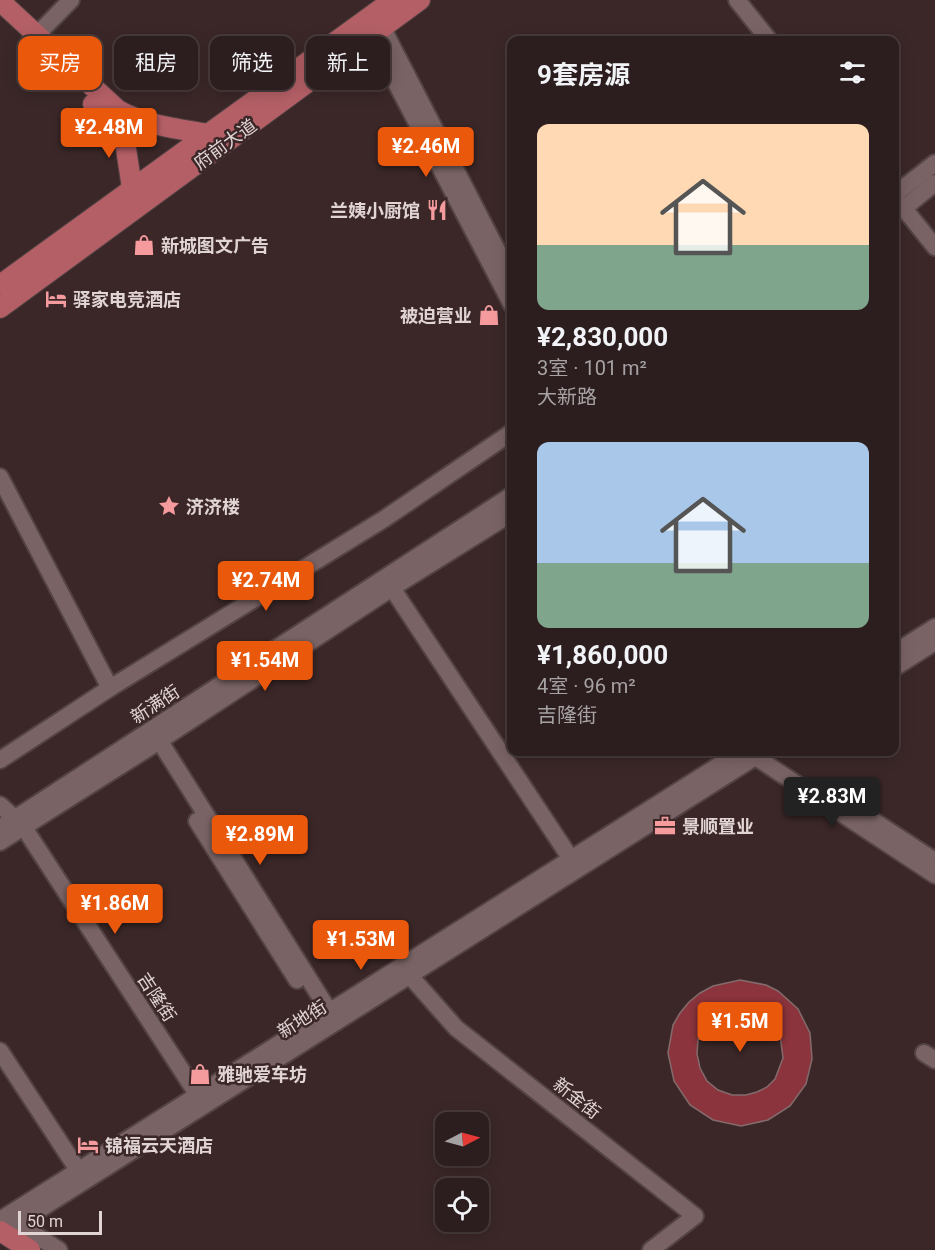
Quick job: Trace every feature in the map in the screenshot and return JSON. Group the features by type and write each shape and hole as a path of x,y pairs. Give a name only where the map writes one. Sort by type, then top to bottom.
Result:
{"main road":[{"name":"府前大道","path":"0,285 393,0"},
{"name":"府前大道","path":"0,308 420,0"},
{"path":"0,1 30,36"},
{"path":"0,20 28,36"},
{"path":"87,90 113,115 125,142 132,188"},
{"path":"113,115 126,115 175,129 208,134"},
{"path":"10,1226 30,1250"}],"street":[{"path":"36,36 71,0"},
{"path":"737,0 767,36"},
{"path":"377,31 507,270"},
{"path":"377,31 507,295"},
{"path":"899,197 935,164"},
{"path":"899,198 935,183"},
{"path":"899,202 935,247"},
{"path":"0,760 110,688 384,519 507,435"},
{"path":"0,477 110,688"},
{"name":"新满街","path":"0,842 10,823 507,498"},
{"name":"新满街","path":"10,823 155,743 392,588 507,516"},
{"path":"392,588 571,859"},
{"path":"899,650 935,627"},
{"path":"899,665 935,642"},
{"path":"155,743 325,1014"},
{"name":"新地街","path":"10,1226 76,1172 734,756"},
{"path":"753,756 935,875"},
{"name":"新地街","path":"10,1226 759,756"},
{"path":"771,756 935,861"},
{"name":"吉隆街","path":"0,805 193,1097"},
{"name":"新金街","path":"401,966 456,1028 695,1216 651,1250"},
{"path":"0,1051 76,1172"},
{"path":"0,1063 76,1172"},
{"path":"10,1226 59,1250"}],"building":[{"path":"740,980 766,985 778,991 798,1009 810,1033 812,1059 806,1084 790,1106 768,1120 741,1126 713,1120 690,1105 674,1081 668,1053 673,1025 689,1002 713,986","holes":["742,1008 756,1012 774,1025 780,1035 783,1058 775,1079 767,1087 746,1095 732,1095 718,1090 707,1081 700,1068 697,1054 698,1040 705,1027 715,1016 728,1010"]}],"place":[{"name":"兰姨小厨馆","path":"437,210"},
{"name":"新城图文广告","path":"144,245"},
{"name":"驿家电竞酒店","path":"56,299"},
{"name":"被迫营业","path":"489,315"},
{"name":"济济楼","path":"169,506"},
{"name":"景顺置业","path":"665,826"},
{"name":"雅驰爱车坊","path":"200,1074"},
{"name":"锦福云天酒店","path":"88,1145"}]}
